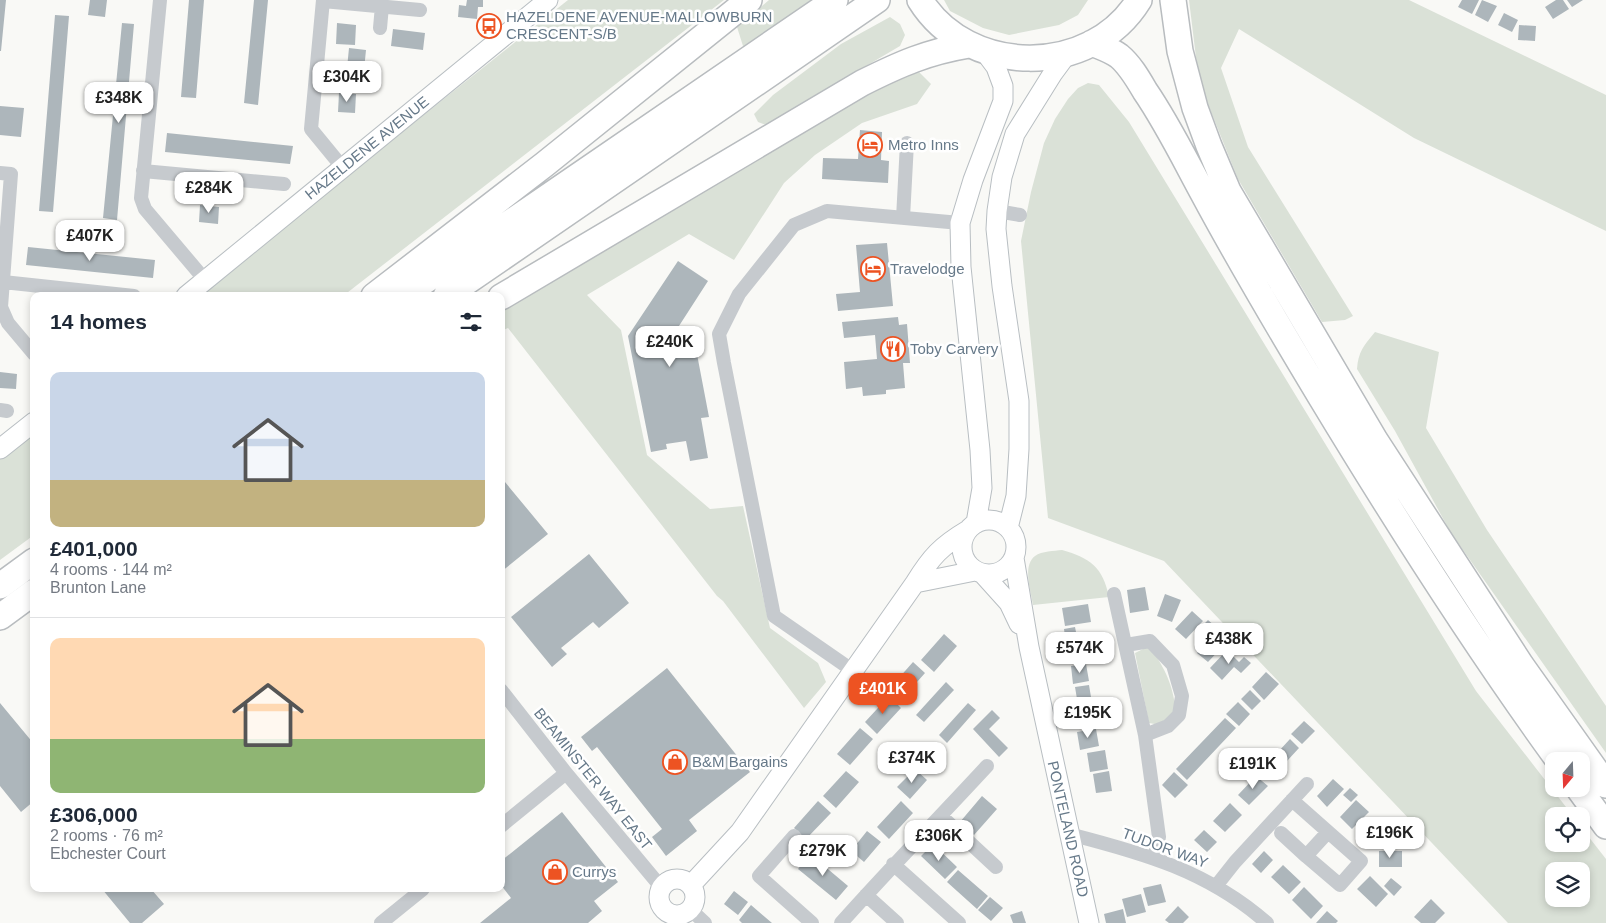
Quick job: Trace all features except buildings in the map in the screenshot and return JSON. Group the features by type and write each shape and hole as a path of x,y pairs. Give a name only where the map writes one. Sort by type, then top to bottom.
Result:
{"highway":[{"path":"379,292 553,158 749,0"},
{"path":"409,292 835,0"},
{"path":"452,292 877,0"},
{"path":"927,9 950,33 977,48 1004,57 1025,59 1067,54 1092,44 1115,28 1139,0"},
{"path":"1173,0 1180,51 1195,108 1228,191 1374,440 1521,665 1606,786"},
{"path":"1092,44 1107,49 1119,56 1135,74 1284,334 1382,499 1467,628 1553,752"},
{"path":"505,295 862,83 922,55 977,48"},
{"path":"0,586 30,564"},
{"path":"0,617 30,595"},
{"path":"1586,798 1606,826"}],"main road":[{"name":"HAZELDENE AVENUE","path":"191,292 548,0"},
{"path":"977,48 996,67 1003,86 1003,101 973,180 960,223 961,267 980,450 982,488 972,527 962,542 963,556 979,572"},
{"path":"1008,528 1016,496 1020,449 1019,401 1002,286 996,228 997,211 1002,177 1015,134 1053,72 1067,54"},
{"path":"0,449 30,425"},
{"path":"690,885 740,832 852,670 915,583 929,560 952,540 987,520 998,522 1008,528 1014,537 1016,548 1014,558 1006,568 994,574 979,572 915,583"},
{"name":"PONTELAND ROAD","path":"1014,558 1028,647 1089,923"},
{"name":"PONTELAND ROAD","path":"979,572 1009,603 1028,647"},
{"path":"675,878 681,879 690,885 694,890 695,900 690,910 679,915 662,918 662,908 658,898 661,887 665,882 675,878"}],"street":[{"path":"160,0 141,198 145,209 205,280"},
{"path":"343,168 311,128 323,0 420,10"},
{"path":"380,28 382,6"},
{"path":"903,218 907,142"},
{"path":"143,171 284,184"},
{"path":"0,173 11,174 1,307 8,323 30,349"},
{"path":"852,670 774,616 719,334 739,294 794,225 827,211 960,223"},
{"path":"997,211 1020,215"},
{"path":"3,282 97,292"},
{"path":"1114,594 1145,735 1159,837 1154,858"},
{"path":"1126,644 1150,641 1173,665 1182,696 1179,714 1168,726 1145,735"},
{"name":"BEAMINSTER WAY EAST","path":"505,695 566,773 661,887"},
{"path":"841,923 987,766"},
{"path":"505,823 566,773"},
{"path":"1216,886 1235,862 1306,784"},
{"path":"1281,833 1340,885 1361,861 1292,800"},
{"path":"941,816 996,867"},
{"path":"1306,856 1328,832"},
{"name":"TUDOR WAY","path":"1069,834 1154,858 1184,870 1240,901 1267,923"},
{"path":"794,836 759,876 812,923"},
{"path":"894,864 959,923"},
{"path":"381,923 419,892"},
{"path":"866,896 896,923"},
{"path":"690,910 705,923"}],"shaded area":[{"path":"568,0 724,0 348,292 201,292"},
{"path":"769,0 811,0 750,45 743,46 737,27"},
{"path":"944,0 1088,0 1078,15 1059,25 1009,35 983,28 950,11"},
{"path":"1189,0 1409,0 1606,95 1606,231 1414,138 1239,29 1221,68 1248,147 1353,316 1345,320 1322,322 1238,179 1199,82"},
{"path":"890,17 900,24 905,35 900,46 766,125 758,122 754,114 773,95 841,44"},
{"path":"913,66 931,84 917,104 862,123 815,155 784,183 734,260 689,234 587,295 621,330 647,455 710,509 743,506 770,628 818,663 826,682 804,708 723,601 717,596 508,328 505,329 505,306"},
{"path":"1088,83 1099,85 1129,122 1476,691 1545,780 1545,798 1559,798 1566,807 1545,807 1545,852 1590,852 1590,839 1606,859 1606,923 1508,923 1164,561 1048,518 1021,241 1044,143 1055,119 1078,88"},
{"path":"1375,332 1439,352 1426,428 1487,530 1606,706 1606,753 1451,533 1395,431 1357,369 1362,349"},
{"path":"30,433 30,538 0,560 0,458"},
{"path":"1062,550 1080,556 1094,565 1103,578 1109,597 1033,605 1028,579 1031,560 1041,553"},
{"path":"1145,648 1151,648 1168,678 1176,710 1160,725 1149,723 1135,653"}],"place":[{"name":"HAZELDENE AVENUE-MALLOWBURN CRESCENT-S/B","path":"489,26"},
{"name":"Metro Inns","path":"870,145"},
{"name":"Travelodge","path":"873,269"},
{"name":"Toby Carvery","path":"893,349"},
{"name":"B&M Bargains","path":"675,762"},
{"name":"Currys","path":"555,872"}]}
